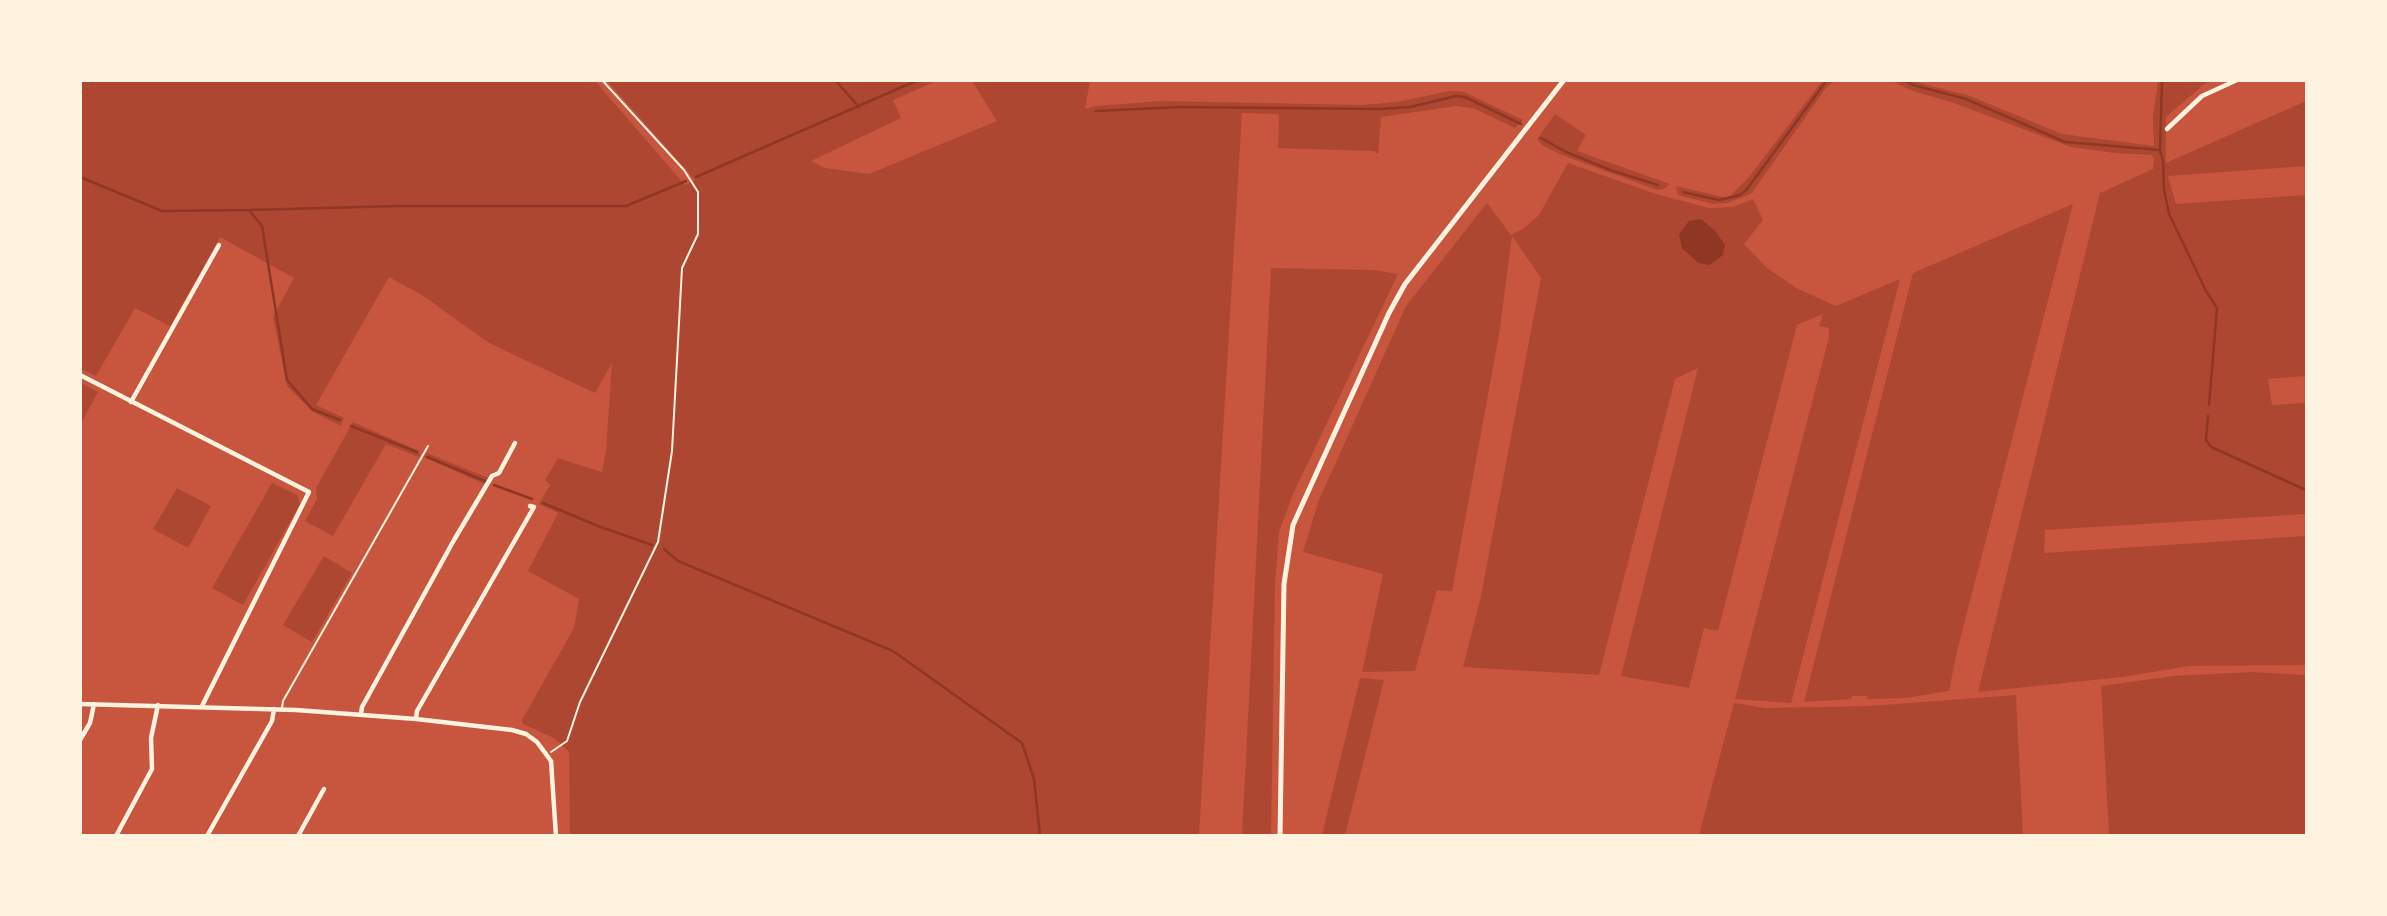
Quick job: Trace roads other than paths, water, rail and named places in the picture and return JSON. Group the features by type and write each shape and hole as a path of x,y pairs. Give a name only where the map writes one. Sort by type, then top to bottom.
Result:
{"street":[{"path":"1280,835 1284,584 1293,525 1388,313 1405,284 1564,80"},
{"path":"2167,129 2202,96 2237,80"},
{"path":"131,402 219,245"},
{"path":"80,375 309,492 201,706"},
{"path":"361,715 362,706 454,540 492,476 499,473 515,443"},
{"path":"416,719 417,711 534,507 530,506"},
{"path":"80,704 282,709 416,719 498,727 521,732 543,748 551,761 556,835"},
{"path":"80,740 90,723 94,704"},
{"path":"116,835 149,777 153,760 151,738 158,705"},
{"path":"207,835 272,721 274,709"},
{"path":"298,835 324,789"}],"lane":[{"path":"282,709 283,701 428,446"}],"waterway":[{"path":"835,80 859,107"},
{"path":"696,177 918,80"},
{"path":"1683,192 1719,200 1740,195 1827,80"},
{"path":"1903,80 1966,99 2065,142 2160,150"},
{"path":"2162,80 2160,150 2169,214 2217,308 2209,405"},
{"path":"1096,111 1180,107 1380,109 1410,107 1456,96 1465,97 1521,124"},
{"path":"1541,138 1566,152 1613,171 1658,185"},
{"path":"80,177 162,211 249,210 262,226 287,380 312,409 340,420"},
{"path":"249,210 399,206 626,206 686,181"},
{"path":"2208,416 2206,440 2211,447 2306,490"},
{"path":"351,426 417,452"},
{"path":"427,457 485,481"},
{"path":"494,485 532,499"},
{"path":"543,503 652,545"},
{"path":"664,549 678,561 893,651 1022,743 1034,779 1040,836"}]}
